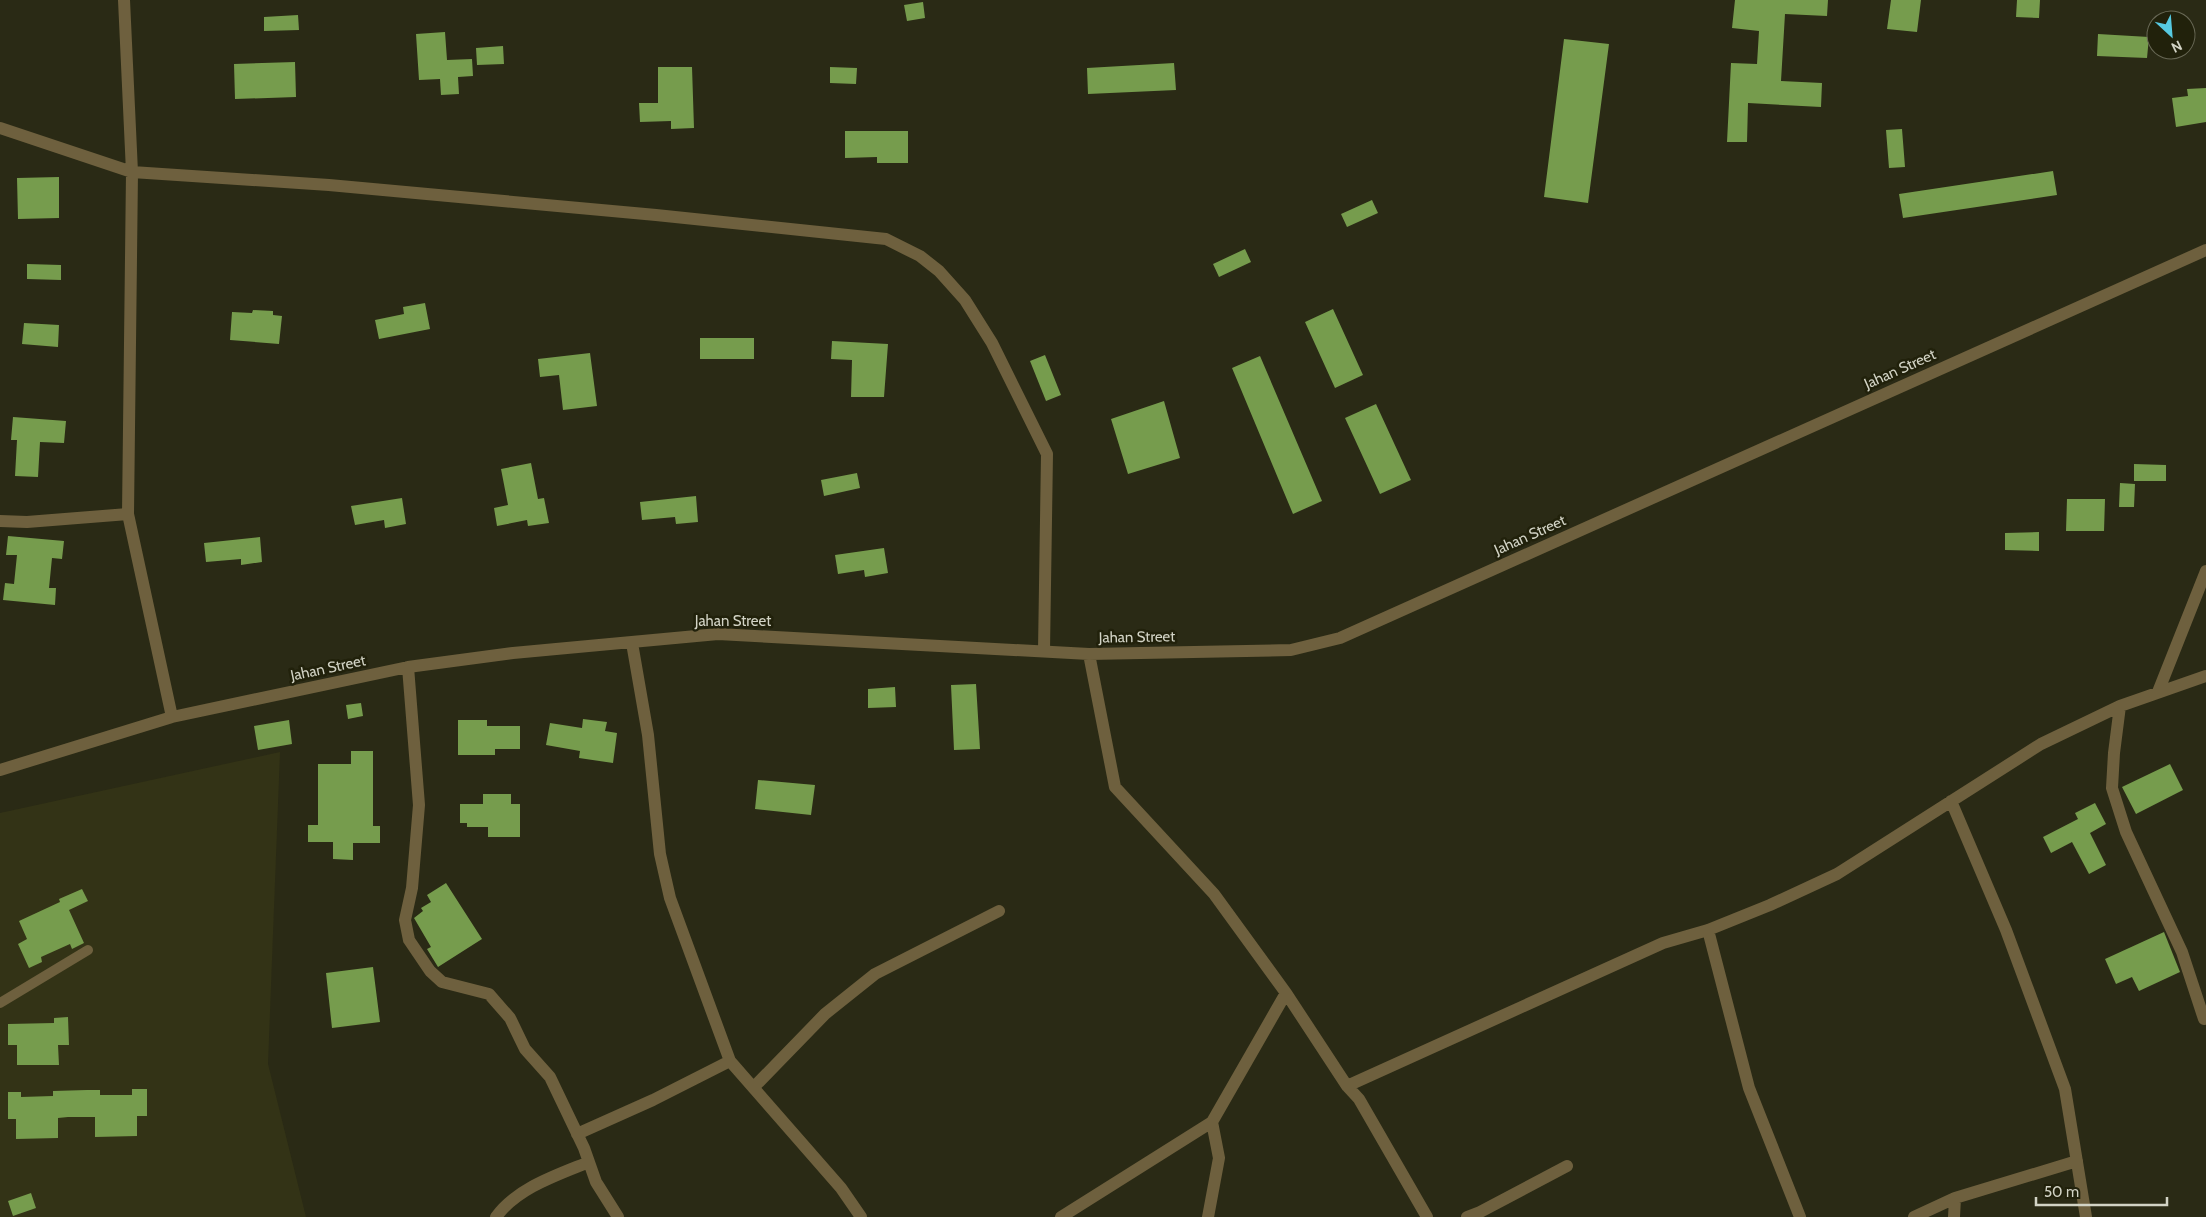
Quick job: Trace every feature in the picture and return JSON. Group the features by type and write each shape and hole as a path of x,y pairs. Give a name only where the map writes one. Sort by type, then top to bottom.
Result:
{"street":[{"path":"124,0 132,172 128,514 172,717"},
{"path":"0,128 132,172 329,185 656,215 886,239 920,256 940,271 964,300 992,343 1047,454 1044,650"},
{"name":"Jahan Street","path":"0,770 172,717 408,667 513,653 718,634 1044,650 1089,654 1291,650 1340,638 2206,250"},
{"path":"0,521 27,522 128,514"},
{"path":"2158,692 2206,571"},
{"path":"632,643 648,734 660,854 670,898 730,1061 841,1188 861,1217"},
{"path":"1089,654 1115,786 1214,894 1286,993 1347,1086 1359,1099 1427,1217"},
{"path":"408,667 420,805 412,888 406,920 409,940 430,971 442,982 489,994 499,1003 510,1018 526,1050 550,1077 577,1134 596,1182 618,1217"},
{"path":"1347,1086 1663,943 1708,930 1770,905 1836,874 2041,744 2120,706 2206,676"},
{"path":"2120,706 2112,788 2126,832 2182,952 2204,1019"},
{"path":"1951,801 2006,930 2065,1089 2086,1217"},
{"path":"754,1087 825,1014 875,974 999,911"},
{"path":"1708,930 1749,1088 1800,1217"},
{"path":"1061,1217 1212,1122 1286,993"},
{"path":"577,1134 653,1100 730,1061"},
{"path":"1208,1217 1219,1158 1212,1122"},
{"path":"1914,1217 1955,1198 2077,1161"},
{"path":"496,1217 515,1199 547,1179 589,1162"},
{"path":"1467,1217 1567,1166"},
{"path":"1954,1217 1955,1198"}],"lane":[{"path":"0,1003 88,950"}],"shaded area":[{"path":"280,752 268,1064 306,1217 0,1217 0,813"}],"building":[{"path":"1735,0 1828,0 1827,16 1785,14 1781,81 1822,83 1821,107 1748,103 1747,142 1727,142 1731,63 1757,64 1759,31 1732,28"},
{"path":"1891,0 1921,0 1917,32 1887,29"},
{"path":"2017,0 2040,0 2039,18 2016,17"},
{"path":"923,2 925,18 907,21 904,5"},
{"path":"298,15 299,30 264,31 264,17"},
{"path":"445,32 447,60 472,59 473,76 458,77 459,94 441,95 440,79 419,80 416,34"},
{"path":"2098,34 2146,37 2146,58 2097,56"},
{"path":"1564,39 1609,44 1588,203 1544,197"},
{"path":"503,46 504,64 477,65 476,48"},
{"path":"295,62 296,97 235,99 234,64"},
{"path":"1174,63 1176,90 1088,94 1087,68"},
{"path":"658,67 692,67 694,128 671,129 671,121 640,122 639,103 658,103"},
{"path":"830,67 857,68 856,84 830,83"},
{"path":"2206,88 2206,122 2176,127 2172,98 2188,96 2187,89"},
{"path":"1902,129 1905,167 1889,168 1886,130"},
{"path":"845,131 908,131 908,163 877,163 877,157 845,158"},
{"path":"2053,171 2057,195 1903,218 1899,194"},
{"path":"59,177 59,218 18,219 17,178"},
{"path":"1372,200 1378,213 1347,227 1341,214"},
{"path":"1245,249 1251,262 1219,277 1213,264"},
{"path":"27,264 61,265 61,280 27,279"},
{"path":"425,303 430,329 379,339 375,320 404,314 403,307"},
{"path":"1333,309 1363,375 1335,388 1305,322"},
{"path":"253,310 273,311 273,315 282,316 279,344 230,340 232,312 252,313"},
{"path":"24,323 59,325 58,347 22,344"},
{"path":"700,338 754,338 754,359 700,359"},
{"path":"832,341 888,344 884,397 851,397 852,360 831,359"},
{"path":"590,353 597,406 563,410 559,375 540,377 538,359"},
{"path":"1045,355 1061,395 1046,401 1030,361"},
{"path":"1260,356 1322,501 1293,514 1232,368"},
{"path":"1164,401 1180,458 1128,474 1111,419"},
{"path":"1376,404 1411,480 1380,494 1345,418"},
{"path":"13,417 66,421 64,443 40,442 38,477 15,476 17,440 11,440"},
{"path":"531,463 538,499 544,498 549,523 528,526 527,520 497,526 494,508 508,505 501,469"},
{"path":"2134,464 2166,465 2166,481 2134,481"},
{"path":"857,473 860,488 824,496 821,480"},
{"path":"2120,483 2135,484 2134,507 2119,507"},
{"path":"696,496 698,522 676,524 675,517 642,520 640,502"},
{"path":"402,498 406,524 385,528 384,520 355,525 351,506"},
{"path":"2067,499 2105,499 2104,531 2066,531"},
{"path":"2039,532 2039,551 2005,550 2005,533"},
{"path":"8,536 64,541 62,559 52,558 49,588 56,588 55,605 3,600 5,583 14,584 17,555 6,555"},
{"path":"260,537 262,562 241,565 241,559 206,562 204,543"},
{"path":"884,548 888,573 865,577 864,570 838,574 835,555"},
{"path":"976,684 980,749 954,750 951,685"},
{"path":"895,687 896,707 868,708 868,689"},
{"path":"361,703 363,716 348,719 346,705"},
{"path":"583,719 607,722 605,731 617,733 613,763 579,758 580,751 546,745 550,723 582,728"},
{"path":"289,720 292,744 258,750 254,726"},
{"path":"458,720 487,720 487,726 520,726 520,749 495,749 495,755 458,755"},
{"path":"351,751 373,751 373,826 380,826 380,843 353,843 353,860 333,859 333,842 308,842 308,825 318,825 318,764 351,764"},
{"path":"2170,764 2183,790 2136,814 2122,787"},
{"path":"758,780 815,785 811,815 755,809"},
{"path":"483,794 511,794 511,804 520,804 520,837 488,837 488,827 467,827 467,823 460,823 460,804 483,804"},
{"path":"2095,803 2106,824 2090,833 2106,865 2089,874 2072,842 2051,853 2043,837 2078,819 2075,813"},
{"path":"446,883 482,939 438,967 427,949 431,947 414,918 423,911 421,908 431,902 427,895"},
{"path":"82,889 88,901 69,910 84,943 72,949 70,944 41,957 42,962 29,968 18,944 27,939 19,921 60,902 59,899"},
{"path":"2164,932 2180,972 2139,991 2132,977 2116,984 2105,959"},
{"path":"373,967 380,1022 332,1028 326,973"},
{"path":"68,1017 69,1045 58,1045 59,1065 17,1065 17,1045 8,1045 8,1024 54,1023 54,1018"},
{"path":"132,1089 147,1089 147,1116 137,1116 137,1136 95,1137 95,1117 68,1117 58,1118 58,1138 16,1139 16,1119 8,1119 8,1092 21,1092 21,1097 53,1096 53,1091 87,1090 100,1090 100,1095 132,1095"},
{"path":"31,1193 36,1208 13,1216 8,1201"}]}
